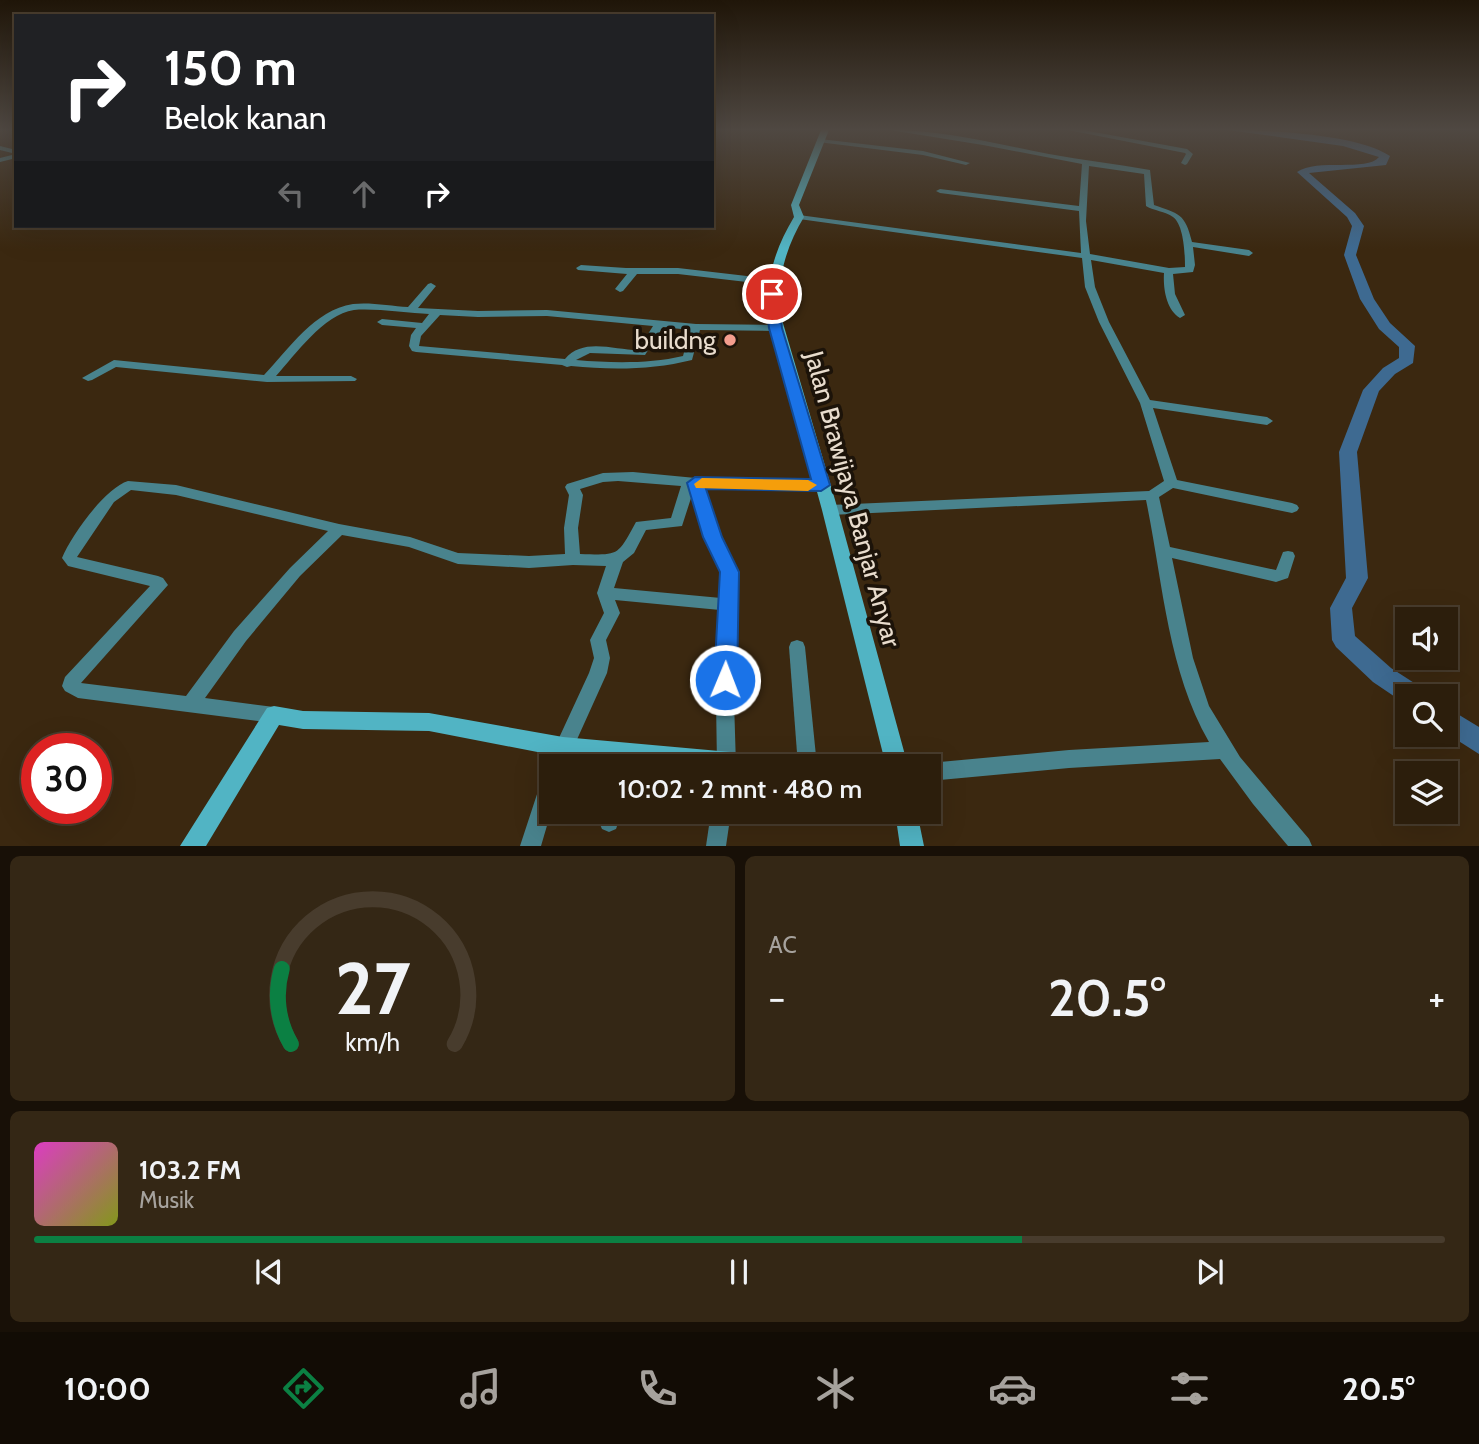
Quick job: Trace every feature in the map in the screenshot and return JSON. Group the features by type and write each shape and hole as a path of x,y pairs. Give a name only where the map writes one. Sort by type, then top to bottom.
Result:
{"street":[{"name":"Jalan Brawijaya Banjar Anyar","path":"810,169 796,205 800,216 785,242 773,282 776,328 830,510 894,754"},
{"path":"1086,169 1083,209 1085,256 1094,302 1146,403 1171,483"},
{"path":"800,216 1085,256 1169,271 1190,270 1180,218 1150,205 1147,173 1126,169"},
{"path":"940,191 1083,209"},
{"path":"1187,244 1250,253"},
{"path":"581,268 678,271 773,282"},
{"path":"620,289 634,271"},
{"path":"1169,271 1169,297 1180,315"},
{"path":"411,310 430,286"},
{"path":"267,379 321,324 343,310 355,307 437,312 547,313 696,327 776,328"},
{"path":"437,312 416,335 414,346 422,351 543,358 553,363 567,364 623,366 682,360 691,354 696,327"},
{"path":"382,323 424,326"},
{"path":"567,364 572,356 587,349 640,353 660,323"},
{"path":"88,378 114,363 267,379 351,379"},
{"path":"1146,403 1267,421"},
{"path":"573,559 571,528 576,495 572,487 594,480 622,476 692,483 821,485"},
{"path":"560,754 598,673 602,658 598,640 611,613 605,593 616,560 632,548 641,526 677,522 692,483"},
{"path":"692,483 712,537 728,564 725,700 728,754"},
{"path":"830,510 1152,495 1171,483 1292,508"},
{"path":"548,754 429,722 303,720 78,690 71,686 71,682 160,585 119,571 72,562 69,558 109,499 128,485 148,485 339,529 410,542 458,558 529,562 616,560"},
{"path":"1152,495 1191,680 1201,708 1242,774 1302,845"},
{"path":"191,704 247,627 295,572 339,529"},
{"path":"1164,551 1276,576 1283,574 1287,556"},
{"path":"605,593 728,605"},
{"path":"797,647 807,754"},
{"path":"192,845 274,715"},
{"path":"941,771 1227,750"},
{"path":"530,845 539,818"},
{"path":"716,845 719,824"},
{"path":"908,824 912,845"}],"waterway":[{"path":"1310,169 1302,172 1351,215 1358,226 1350,255 1367,299 1384,326 1407,346 1407,360 1389,371 1371,390 1348,452 1357,578 1341,608 1344,640 1395,684"},
{"path":"1458,727 1479,742"}],"slow traffic":[{"path":"702,484 808,485"}],"place":[{"name":"buildng","path":"730,340"}],"route":[{"path":"725,680 730,572 712,537 695,483 821,485 776,328 772,294"}]}
